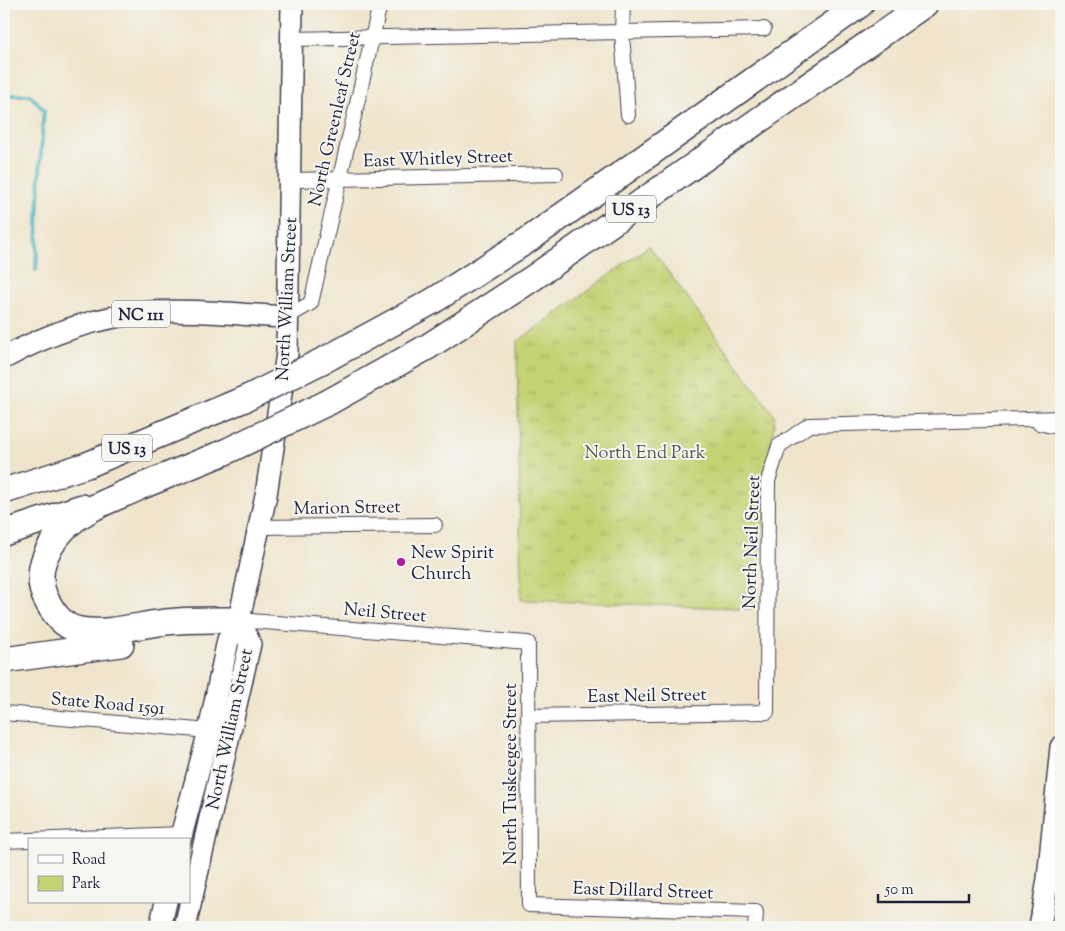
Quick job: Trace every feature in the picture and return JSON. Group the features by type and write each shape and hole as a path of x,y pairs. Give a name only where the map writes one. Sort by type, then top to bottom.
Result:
{"highway":[{"name":"US 13","path":"4,492 87,465 248,398 328,358 434,301 528,240 861,4"},
{"name":"US 13","path":"4,534 136,489 225,452 329,402 429,346 533,278 925,4"},
{"path":"4,480 24,478 87,465"},
{"path":"136,489 87,512 61,532 47,550 39,578 43,594 52,610 63,623 77,630 94,632 168,622 239,620"},
{"path":"4,660 172,636 239,620"}],"main road":[{"name":"North William Street","path":"181,837 209,731 228,640 239,620 258,527 286,352 291,180 292,4"},
{"name":"NC 111","path":"4,358 27,345 75,326 133,315 190,312 287,318"},
{"name":"North William Street","path":"185,927 250,644 239,620"},
{"path":"1040,927 1049,870 1061,747"},
{"path":"160,927 166,904"}],"street":[{"name":"North Greenleaf Street","path":"287,318 311,303 341,180 380,4"},
{"path":"623,4 622,33 628,115"},
{"path":"292,39 371,39 764,29"},
{"name":"East Whitley Street","path":"291,180 556,174"},
{"path":"1022,419 1061,418"},
{"path":"1022,419 1061,428"},
{"name":"North Neil Street","path":"767,712 768,481 779,446 809,425 1022,419"},
{"name":"Marion Street","path":"258,527 435,525"},
{"name":"Neil Street","path":"239,620 528,643"},
{"name":"North Tuskeegee Street","path":"528,643 529,905"},
{"name":"East Neil Street","path":"528,716 767,712"},
{"name":"State Road 1591","path":"4,713 209,731"},
{"path":"137,838 181,837"},
{"path":"4,841 28,840"},
{"name":"East Dillard Street","path":"529,905 756,912 755,927"}],"green space":[{"name":"North End Park","path":"649,246 775,416 754,609 521,600 517,342"}],"waterway":[{"path":"4,95 30,95 44,110 36,270"}],"place":[{"name":"New Spirit Church","path":"401,562"}]}
